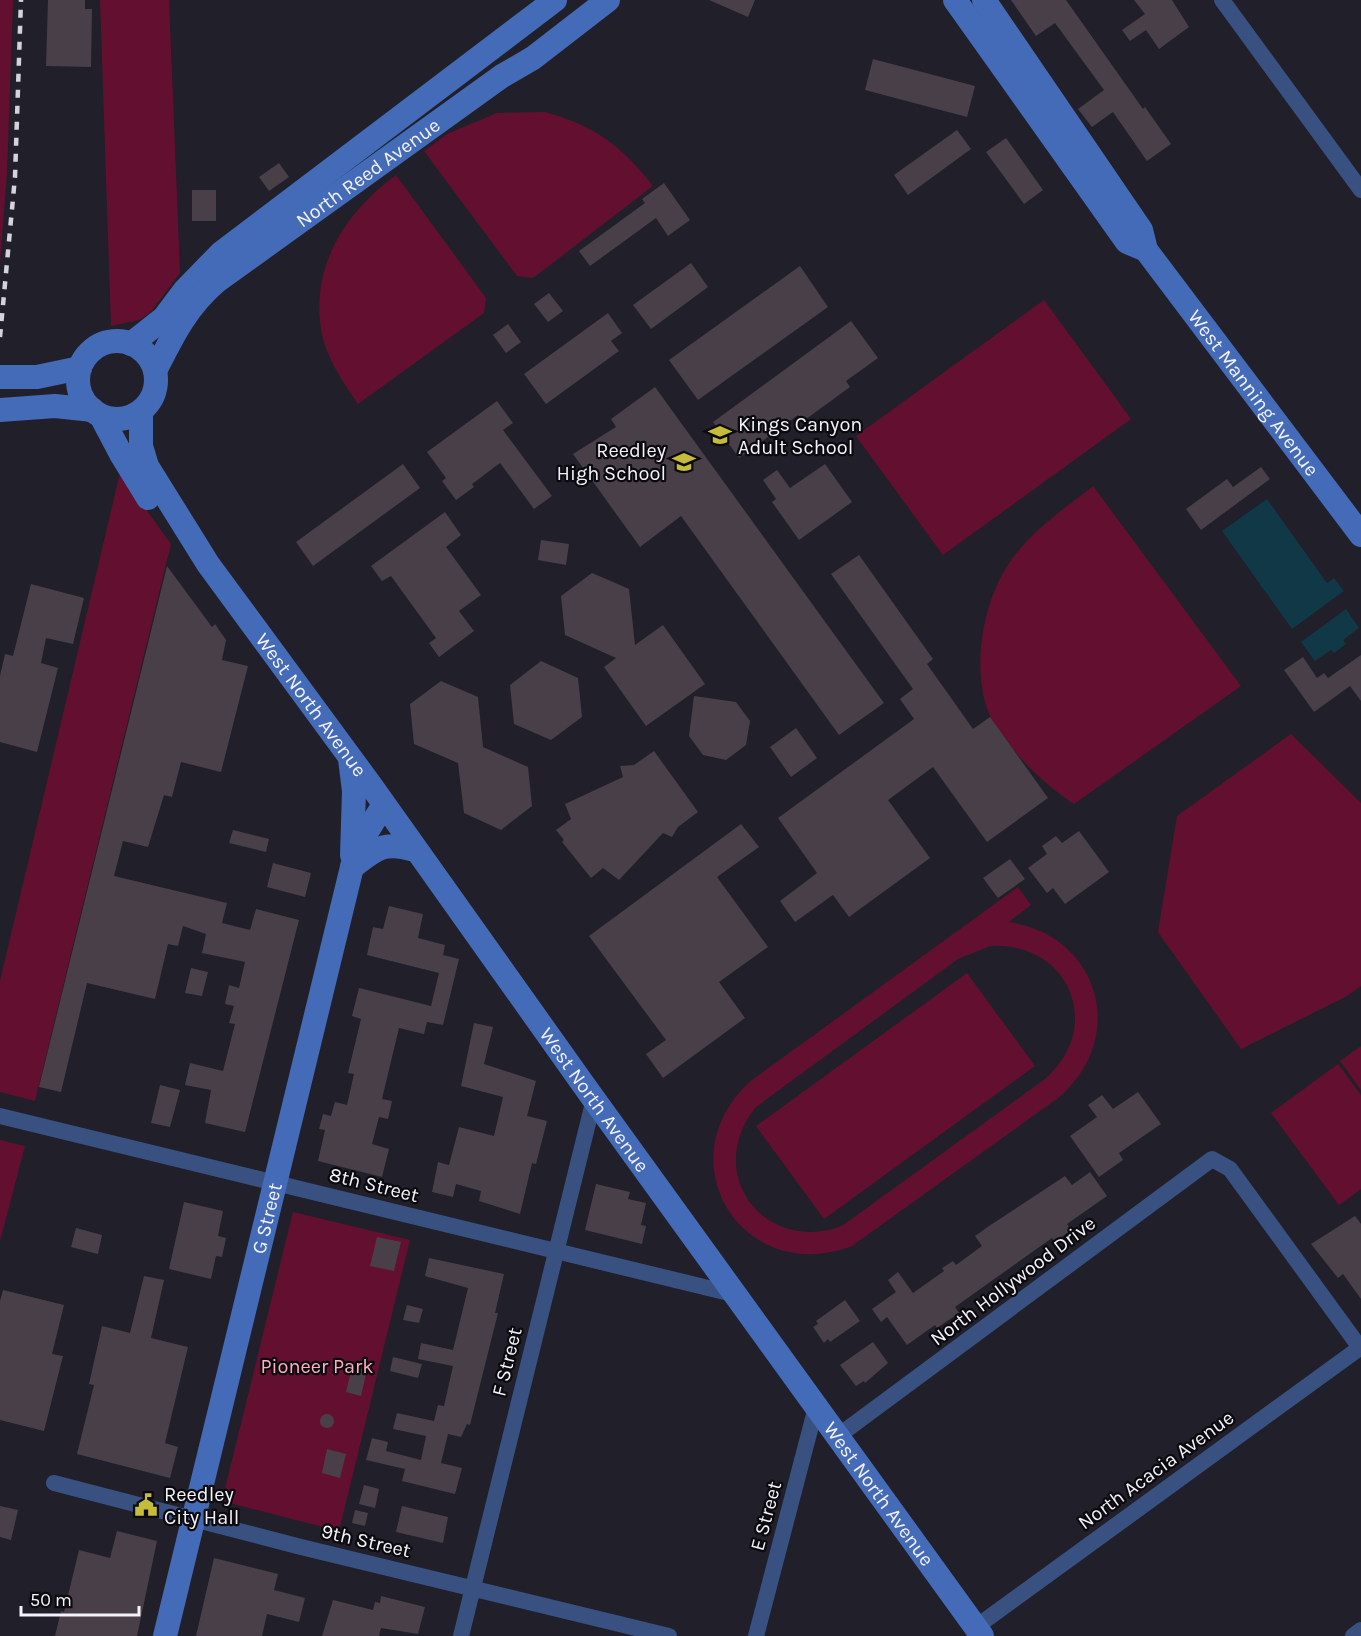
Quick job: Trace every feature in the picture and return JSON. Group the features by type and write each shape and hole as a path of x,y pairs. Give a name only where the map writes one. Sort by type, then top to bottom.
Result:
{"street":[{"name":"North Reed Avenue","path":"131,344 164,318 185,290 220,253 555,0"},
{"path":"502,76 527,48 567,11 572,0"},
{"name":"North Reed Avenue","path":"155,371 182,318 197,299 260,250 502,76 533,58 608,0"},
{"name":"West Manning Avenue","path":"955,0 1127,242 1146,250"},
{"name":"West Manning Avenue","path":"984,0 1141,230 1146,250 1361,536"},
{"path":"1222,0 1361,190"},
{"path":"260,250 332,183 349,155"},
{"path":"0,410 56,406 119,419 141,411 155,390 155,371 147,355 131,344 112,342 102,345 87,357 80,368 81,394 97,413"},
{"path":"0,377 37,376 80,368"},
{"name":"West North Avenue","path":"141,411 141,446 147,466 208,564 979,1632"},
{"name":"West North Avenue","path":"97,413 153,506 174,534 208,564"},
{"path":"350,759 354,791 352,867"},
{"name":"G Street","path":"165,1636 352,867 358,846 383,806"},
{"path":"352,867 387,845 394,844 415,850"},
{"name":"F Street","path":"461,1636 594,1099"},
{"name":"8th Street","path":"0,1116 737,1295"},
{"name":"North Hollywood Drive","path":"838,1436 1212,1159 1230,1169 1361,1348"},
{"name":"North Acacia Avenue","path":"979,1632 1361,1348"},
{"name":"E Street","path":"756,1636 816,1407"},
{"name":"9th Street","path":"54,1483 669,1636"},
{"path":"1353,1636 1361,1630"}],"green space":[{"path":"0,0 13,0 7,173 0,263"},
{"path":"100,0 169,0 180,273 150,313 139,320 111,326"},
{"path":"545,112 579,124 606,139 642,172 653,186 533,278 517,276 424,151 447,134 497,113"},
{"path":"396,175 486,298 484,313 358,404 346,387 326,349 319,306 321,283 336,242 348,223 378,190"},
{"path":"1044,300 1131,419 943,555 856,436"},
{"path":"120,473 171,544 35,1101 0,1092 0,981"},
{"path":"1093,486 1241,686 1074,804 1054,790 1028,766 993,722 984,698 981,656 987,614 1002,575 1012,559 1039,529"},
{"path":"1291,734 1361,803 1361,986 1347,996 1241,1049 1158,932 1177,816"},
{"path":"1018,887 1031,905 1009,922 1040,931 1065,947 1083,968 1094,993 1098,1020 1093,1047 1080,1074 1058,1098 852,1246 812,1254 777,1249 748,1232 727,1208 715,1178 714,1145 726,1111 752,1080","holes":["990,946 1018,948 1040,957 1058,972 1070,991 1075,1013 1073,1036 1063,1058 1045,1079 842,1226 813,1232 788,1229 766,1218 750,1202 739,1181 736,1157 741,1132 756,1107 958,959"]},
{"path":"967,973 1035,1066 824,1219 756,1126"},
{"path":"1361,1046 1361,1090 1340,1061"},
{"path":"1338,1064 1361,1095 1361,1189 1339,1205 1271,1113"},
{"path":"0,1140 25,1146 0,1241"},
{"name":"Pioneer Park","path":"293,1212 410,1240 339,1531 222,1501"}],"water":[{"path":"1267,499 1327,583 1334,578 1344,591 1292,629 1222,531"},
{"path":"1346,609 1359,628 1343,640 1346,644 1334,653 1331,650 1315,661 1301,642"}],"building":[{"path":"48,0 85,0 85,9 92,9 91,67 46,66"},
{"path":"709,0 755,0 748,17"},
{"path":"1011,0 1066,0 1143,109 1145,107 1171,144 1147,161 1113,112 1092,127 1078,109 1104,90 1055,23 1036,36"},
{"path":"1134,0 1172,0 1189,27 1159,49 1146,30 1130,41 1122,30 1145,14"},
{"path":"873,59 975,86 967,117 865,90"},
{"path":"957,130 971,149 908,195 894,175"},
{"path":"1006,138 1043,190 1024,204 986,152"},
{"path":"279,163 289,177 269,191 259,177"},
{"path":"664,183 690,220 668,236 656,218 590,266 579,251 645,203 642,199"},
{"path":"192,190 216,190 216,221 192,221"},
{"path":"691,263 708,287 651,329 633,305"},
{"path":"800,266 828,307 698,400 669,360"},
{"path":"549,293 563,311 548,322 534,304"},
{"path":"608,313 622,333 611,341 619,351 546,404 524,374"},
{"path":"851,321 878,358 846,381 850,387 802,422 798,415 739,458 713,422"},
{"path":"508,324 521,342 506,353 493,335"},
{"path":"655,387 884,703 839,735 681,516 640,547 573,454 616,427 611,419"},
{"path":"497,401 513,423 503,430 552,496 534,509 500,463 472,484 474,487 456,500 442,481 446,478 427,452"},
{"path":"403,464 420,488 313,566 296,542"},
{"path":"825,464 852,502 799,540 772,502 776,499 763,480 777,470 790,488"},
{"path":"1261,467 1270,479 1201,530 1186,509 1227,479 1233,487"},
{"path":"445,512 461,535 446,547 481,595 459,611 474,631 439,657 429,643 436,638 391,576 382,581 371,566"},
{"path":"541,540 569,544 566,565 538,560"},
{"path":"859,555 933,659 927,664 973,729 990,717 1048,798 987,842 933,767 888,800 930,858 849,917 833,895 795,922 780,901 817,873 778,818 914,719 900,699 913,689 831,574"},
{"path":"167,566 212,627 215,624 226,640 222,660 248,666 221,772 181,762 172,797 164,795 148,847 123,841 114,876 227,903 222,923 250,930 256,909 299,920 245,1132 205,1123 211,1090 185,1085 190,1063 223,1071 235,1024 229,1023 234,1006 225,1004 229,985 239,988 245,962 202,953 206,934 183,926 178,946 168,944 155,999 87,983 61,1092 39,1087"},
{"path":"592,573 629,589 635,645 663,625 705,684 646,726 604,667 616,658 565,635 561,596"},
{"path":"31,584 84,598 73,644 46,638 41,663 58,668 37,752 0,742 0,676 5,654 13,656"},
{"path":"1361,655 1361,701 1350,686 1314,712 1284,670 1303,657 1317,678 1324,673 1328,678"},
{"path":"541,661 578,678 582,717 551,740 514,724 510,685"},
{"path":"441,681 478,697 483,747 528,767 532,806 501,830 464,813 458,763 414,744 410,704"},
{"path":"694,696 736,702 750,721 746,745 726,760 703,755 689,736"},
{"path":"796,728 817,758 791,777 770,747"},
{"path":"654,751 698,812 678,827 672,837 663,833 619,880 603,868 591,878 562,842 564,840 556,830 571,819 565,804 623,777 620,766 634,765"},
{"path":"741,824 759,847 717,877 768,947 719,982 745,1018 663,1078 646,1054 666,1040 589,936"},
{"path":"233,830 269,839 266,852 229,843"},
{"path":"1079,831 1109,872 1065,904 1053,888 1047,893 1028,868 1047,854 1042,846 1056,836 1062,843"},
{"path":"1010,859 1025,879 998,898 983,878"},
{"path":"273,863 311,873 305,897 267,887"},
{"path":"389,906 423,914 418,938 445,945 443,955 459,959 443,1025 427,1022 424,1034 399,1028 382,1099 392,1101 388,1119 379,1117 372,1144 389,1149 382,1177 318,1161 325,1130 319,1129 323,1114 331,1116 335,1102 347,1105 354,1074 348,1073 361,1019 352,1016 359,988 431,1006 439,973 367,955 373,927 383,929"},
{"path":"191,968 208,972 202,996 185,993"},
{"path":"474,1023 493,1027 484,1064 536,1081 527,1116 547,1121 536,1164 532,1163 520,1214 479,1201 481,1191 456,1184 453,1197 432,1192 438,1162 449,1165 459,1127 494,1136 503,1097 461,1086"},
{"path":"160,1085 180,1090 170,1127 151,1123"},
{"path":"1138,1092 1161,1124 1119,1153 1123,1160 1099,1177 1070,1136 1097,1117 1088,1105 1102,1095 1113,1109"},
{"path":"1090,1172 1107,1196 1067,1224 1071,1230 1055,1242 1052,1238 955,1307 959,1313 937,1328 935,1325 907,1345 887,1317 881,1322 872,1309 896,1292 888,1280 898,1272 913,1293 944,1271 942,1268 953,1261 956,1265 982,1246 975,1236 989,1226 1065,1176 1072,1185"},
{"path":"596,1184 630,1192 628,1199 646,1203 641,1225 646,1226 642,1244 585,1230"},
{"path":"184,1202 223,1211 218,1236 226,1238 222,1257 216,1256 211,1279 169,1269"},
{"path":"1355,1216 1361,1224 1361,1299 1343,1274 1338,1278 1311,1244"},
{"path":"76,1228 102,1235 98,1254 71,1247"},
{"path":"377,1237 401,1242 394,1271 370,1266"},
{"path":"429,1258 504,1274 495,1313 498,1313 470,1425 467,1424 461,1437 448,1434 441,1463 462,1468 455,1494 402,1481 405,1469 366,1460 372,1438 388,1442 386,1451 421,1460 426,1436 393,1429 397,1413 434,1421 438,1405 444,1406 453,1366 418,1359 421,1343 453,1350 468,1288 425,1276"},
{"path":"144,1276 164,1280 151,1338 188,1347 165,1443 178,1447 170,1478 77,1454 94,1385 89,1384 102,1326 130,1333"},
{"path":"3,1290 64,1305 52,1354 63,1356 44,1431 0,1420 0,1301"},
{"path":"845,1300 860,1321 830,1342 828,1339 824,1343 813,1327 818,1324 816,1321"},
{"path":"407,1305 423,1309 419,1323 403,1320"},
{"path":"873,1342 888,1363 865,1383 864,1381 856,1386 840,1365"},
{"path":"393,1357 422,1364 418,1378 390,1371"},
{"path":"352,1367 367,1370 361,1396 346,1392"},
{"path":"327,1414 332,1416 334,1421 332,1426 327,1428 322,1426 320,1421 322,1416"},
{"path":"327,1449 346,1454 340,1478 322,1473"},
{"path":"364,1485 379,1489 375,1508 359,1504"},
{"path":"0,1506 18,1510 11,1540 0,1537"},
{"path":"402,1506 448,1517 443,1543 396,1532"},
{"path":"355,1510 368,1513 365,1526 352,1523"},
{"path":"117,1531 157,1541 137,1636 55,1636 61,1611 64,1612 79,1550 110,1558"},
{"path":"214,1558 278,1574 274,1590 305,1598 299,1622 267,1614 262,1636 196,1636"},
{"path":"381,1596 425,1607 418,1634 381,1628 379,1636 322,1636 333,1600 373,1610 375,1602 380,1603"}],"railway":[{"path":"0,337 15,177 21,0"}],"place":[{"name":"Kings Canyon Adult School","path":"720,435"},
{"name":"Reedley High School","path":"684,462"},
{"name":"Reedley City Hall","path":"146,1505"}]}
